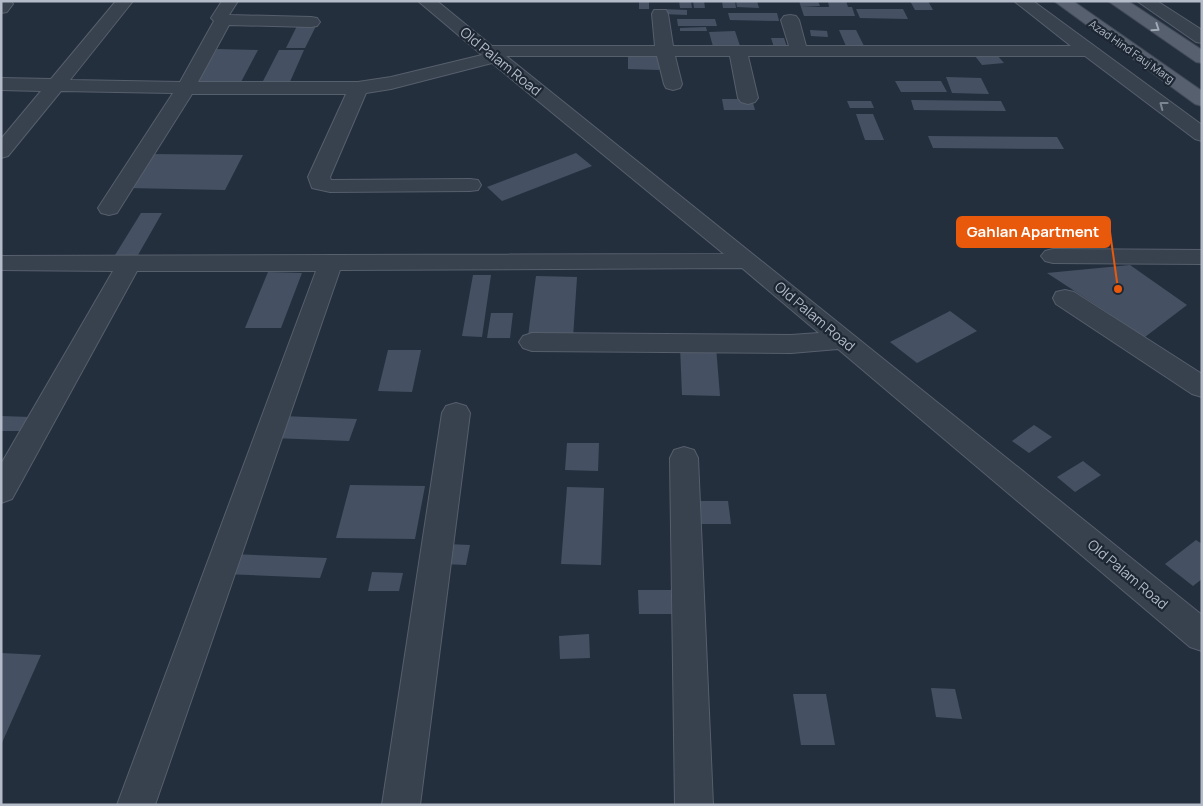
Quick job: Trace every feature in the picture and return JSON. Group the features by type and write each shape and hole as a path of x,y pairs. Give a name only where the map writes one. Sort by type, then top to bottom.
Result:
{"main road":[{"name":"Azad Hind Fauj Marg","path":"1062,1 1202,100"},
{"path":"1116,1 1202,58"}],"street":[{"path":"1,152 124,1"},
{"path":"223,20 220,18 221,15 230,1"},
{"name":"Old Palam Road","path":"426,1 748,261 1202,636"},
{"path":"1022,1 1202,134"},
{"path":"1145,1 1202,38"},
{"path":"660,14 665,51 673,84"},
{"path":"223,20 310,22"},
{"path":"109,208 186,88 223,20"},
{"path":"790,20 799,51"},
{"path":"1,84 186,88 358,88 391,83 492,54 665,51 1089,51"},
{"path":"738,51 748,98"},
{"path":"358,88 319,177 320,183 330,186 470,185"},
{"path":"1053,256 1202,257"},
{"path":"1,263 748,261"},
{"path":"136,805 331,263"},
{"path":"1,490 129,264"},
{"path":"1065,298 1199,382"},
{"path":"532,342 790,344 844,340"},
{"path":"402,805 456,413"},
{"path":"684,458 694,805"}],"building":[{"path":"639,1 649,1 649,9 639,9"},
{"path":"679,1 691,1 692,8 680,8"},
{"path":"693,1 704,1 705,8 694,8"},
{"path":"722,1 735,1 736,8 723,8"},
{"path":"736,1 757,1 759,8 737,7"},
{"path":"799,1 818,1 820,6 801,7"},
{"path":"828,1 846,1 848,7 829,7"},
{"path":"910,1 928,1 933,10 915,10"},
{"path":"801,7 852,7 855,16 804,16"},
{"path":"663,9 687,10 687,15 663,14"},
{"path":"856,9 903,9 908,19 860,18"},
{"path":"728,13 777,13 779,21 730,20"},
{"path":"677,19 715,19 717,26 678,26"},
{"path":"297,26 316,26 305,48 286,48"},
{"path":"706,27 707,31 680,31 680,28"},
{"path":"810,30 827,31 828,37 811,36"},
{"path":"839,30 856,30 864,46 846,46"},
{"path":"735,31 741,49 714,50 709,32"},
{"path":"771,38 784,38 787,47 774,47"},
{"path":"217,49 258,50 241,82 198,81"},
{"path":"279,50 304,50 289,84 262,83"},
{"path":"996,54 1004,63 982,65 975,56"},
{"path":"628,56 659,56 659,70 628,69"},
{"path":"946,77 981,78 989,94 952,93"},
{"path":"895,81 941,81 947,92 901,92"},
{"path":"722,99 752,99 755,110 724,110"},
{"path":"911,100 1001,101 1006,111 914,110"},
{"path":"847,101 871,101 874,108 850,108"},
{"path":"856,114 873,114 884,140 865,140"},
{"path":"928,136 1057,137 1064,149 933,148"},
{"path":"576,153 592,166 502,201 487,187"},
{"path":"150,154 243,155 225,190 128,188"},
{"path":"141,213 162,213 138,255 115,255"},
{"path":"1130,265 1187,305 1145,337 1047,273"},
{"path":"268,272 302,273 281,328 245,328"},
{"path":"473,275 491,275 482,337 462,336"},
{"path":"536,276 577,277 573,338 528,336"},
{"path":"950,311 977,331 917,363 890,342"},
{"path":"491,313 513,313 510,338 487,338"},
{"path":"680,346 716,347 720,396 682,395"},
{"path":"388,350 421,350 412,392 378,391"},
{"path":"1,416 30,417 22,431 1,431"},
{"path":"282,416 357,419 349,441 273,438"},
{"path":"1034,425 1052,437 1029,453 1012,441"},
{"path":"567,443 599,443 598,471 565,470"},
{"path":"1083,461 1101,475 1075,492 1057,477"},
{"path":"350,485 425,486 415,539 336,538"},
{"path":"567,487 604,488 601,565 561,564"},
{"path":"695,501 728,501 731,524 698,524"},
{"path":"1196,540 1202,544 1202,579 1193,586 1165,564"},
{"path":"446,544 470,545 466,565 443,564"},
{"path":"231,554 327,558 320,578 224,574"},
{"path":"372,572 403,573 399,591 368,591"},
{"path":"638,590 671,590 672,614 639,614"},
{"path":"589,634 590,658 560,659 559,636"},
{"path":"1,653 41,655 1,745"},
{"path":"931,688 955,689 962,719 936,717"},
{"path":"793,694 826,694 835,745 801,745"}],"place":[{"name":"Gahlan Apartment","path":"1118,289"}]}
